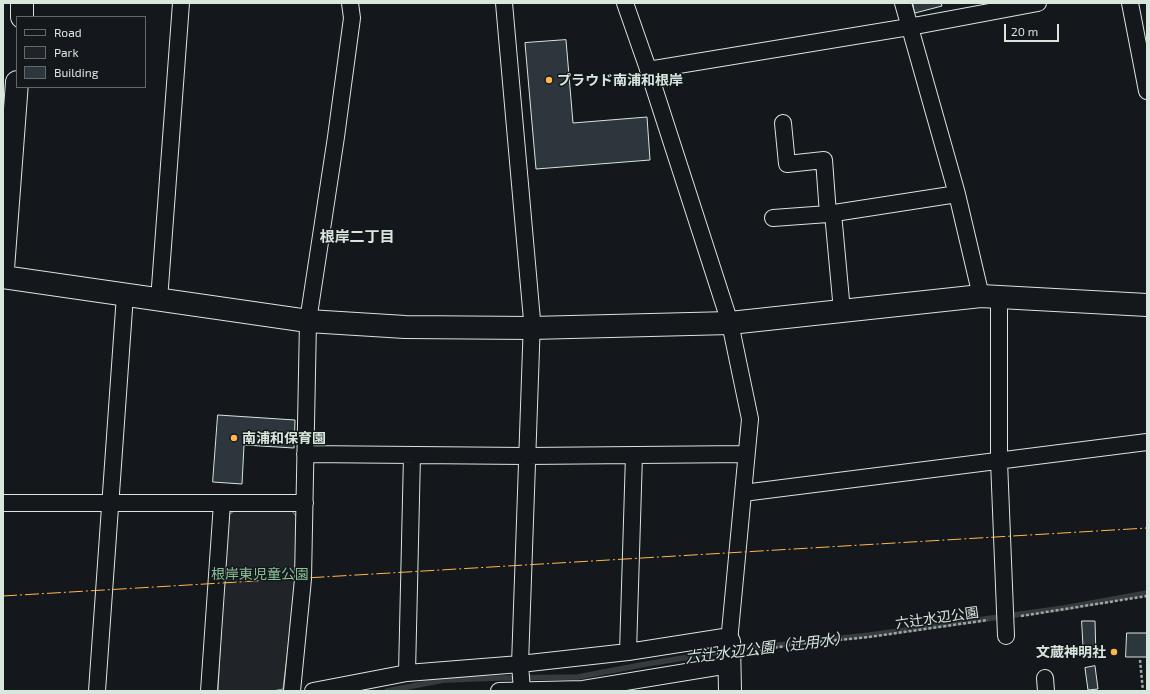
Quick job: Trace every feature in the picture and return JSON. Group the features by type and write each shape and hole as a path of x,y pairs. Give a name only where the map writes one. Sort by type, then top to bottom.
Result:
{"street":[{"path":"22,3 22,16"},
{"path":"159,300 181,3"},
{"path":"292,691 303,580 308,321 335,144 352,18 350,3"},
{"path":"504,3 531,328 526,456 521,681"},
{"path":"625,3 730,323 750,419 729,651 730,691"},
{"path":"903,3 957,194 990,297 999,461 1006,636"},
{"path":"648,70 910,27 1038,3"},
{"path":"1130,3 1146,83"},
{"path":"3,269 12,87"},
{"path":"783,123 787,164 824,160 842,311"},
{"path":"773,218 830,213 957,194"},
{"path":"3,277 308,321 405,327 531,328 730,323 990,297 1147,305"},
{"path":"97,691 125,295"},
{"path":"743,493 1147,442"},
{"path":"305,454 526,456 746,454"},
{"path":"407,673 412,455"},
{"path":"628,652 634,455"},
{"path":"3,503 305,503"},
{"path":"209,691 222,503"},
{"path":"500,691 521,681 628,652 729,651"},
{"path":"312,691 407,673 521,681 583,689 729,651"}],"path":[{"name":"六辻水辺公園","path":"729,651 738,654 797,644 868,637 1147,596"},
{"path":"1140,660 1143,691"}],"green space":[{"name":"根岸東児童公園","path":"291,510 298,518 296,583 283,689 272,691 218,691 227,516 234,511"}],"building":[{"path":"913,3 941,3 942,6 915,13"},
{"name":"プラウド南浦和根岸","path":"566,40 573,123 647,117 650,160 536,169 525,43"},
{"path":"218,415 295,420 294,448 244,445 242,484 213,482"},
{"path":"1082,621 1095,621 1096,657 1084,657"},
{"path":"1127,633 1147,633 1147,657 1126,657"},
{"path":"1095,666 1098,689 1088,690 1085,668"}],"waterway":[{"name":"六辻水辺公園（辻用水）","path":"733,650 870,635 1064,608 1147,593"},
{"name":"六辻水辺公園（辻用水）","path":"387,691 444,680 578,677 725,651"}],"power":[{"path":"3,596 1147,528"}],"place":[{"name":"プラウド南浦和根岸","path":"549,80"},
{"name":"南浦和保育園","path":"234,438"},
{"name":"文蔵神明社","path":"1114,652"}],"district":[{"name":"根岸二丁目","path":"357,237"}]}
